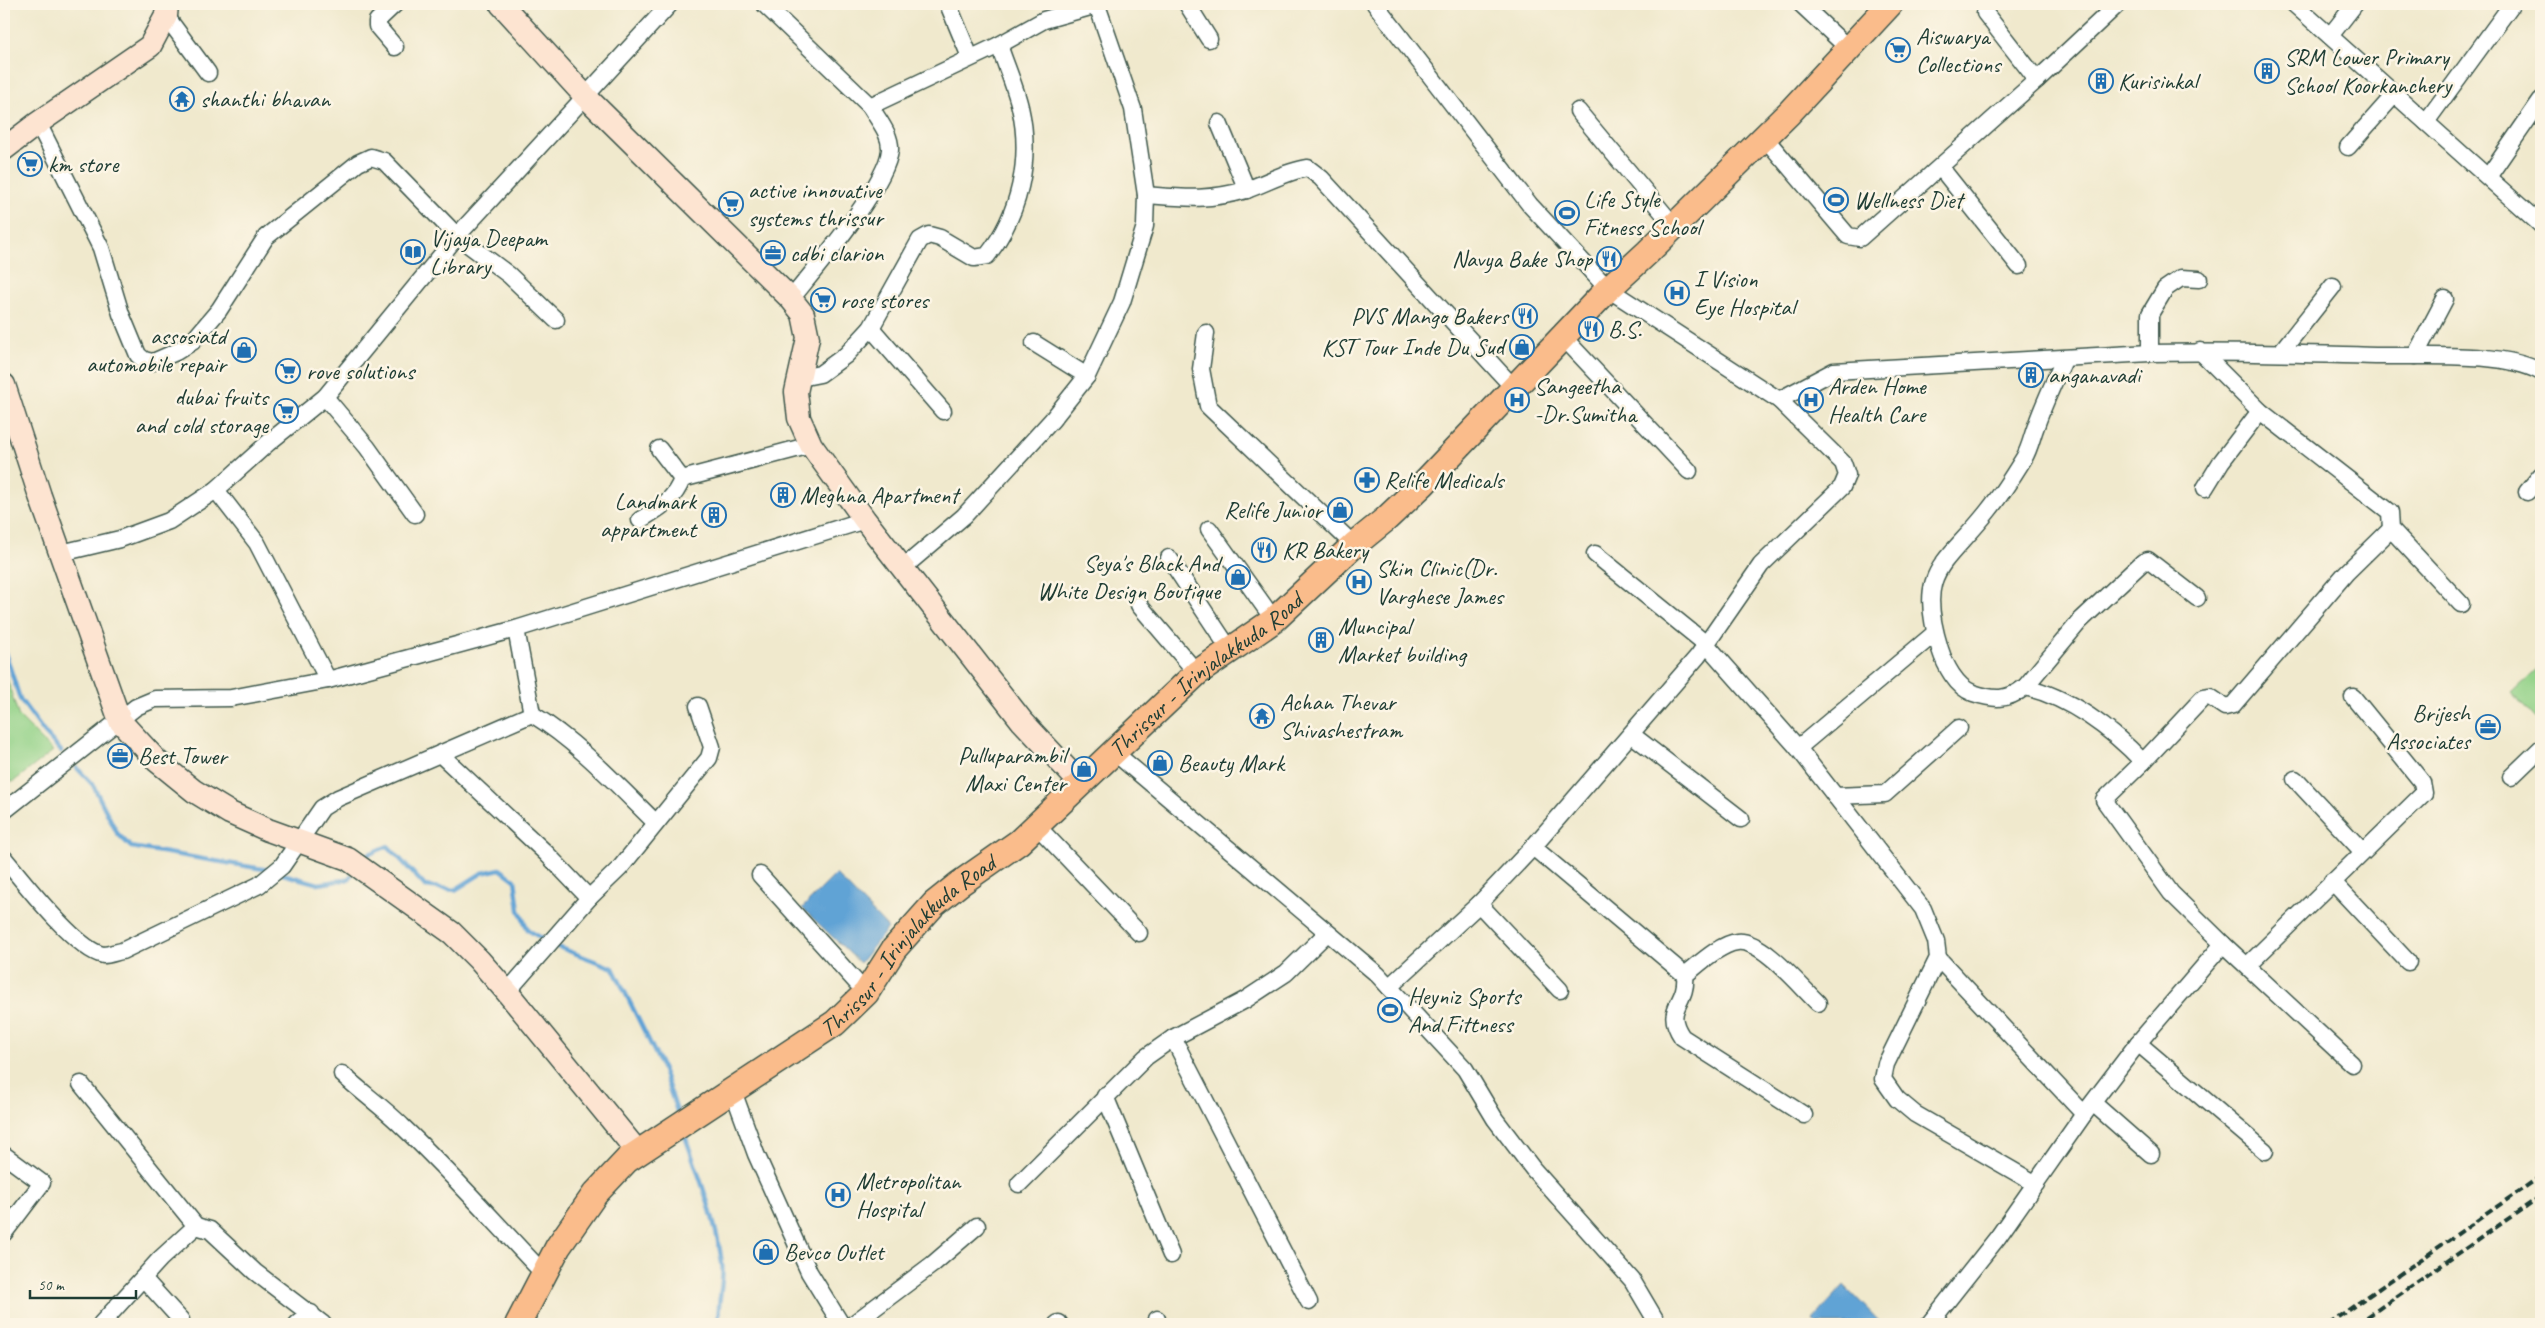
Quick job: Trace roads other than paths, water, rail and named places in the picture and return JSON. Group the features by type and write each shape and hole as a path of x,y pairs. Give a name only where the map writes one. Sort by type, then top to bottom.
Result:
{"main road":[{"name":"Thrissur - Irinjalakkuda Road","path":"518,1324 558,1247 595,1194 637,1151 733,1091 835,1023 866,993 894,949 934,904 1019,842 1115,753 1197,673 1274,620 1354,545 1386,519 1422,484 1608,289 1765,138 1890,4"}],"street":[{"path":"394,4 377,21 376,26 395,47"},
{"path":"501,4 586,97 791,298 803,314 808,338 796,392 799,418 811,445 865,520 904,567 1022,722 1081,784"},
{"path":"61,553 147,530 169,521 216,490 325,397 456,236 670,4"},
{"path":"764,4 870,106 889,136 890,151 884,173 837,240 791,298"},
{"path":"948,4 970,57"},
{"path":"1187,4 1209,39"},
{"path":"1375,4 1530,205 1608,289 1778,400 1843,463 1847,475 1842,487 1761,565 1706,644 1533,847 1479,904 1390,987"},
{"path":"1801,4 1848,48"},
{"path":"1765,138 1848,236 1860,238 1941,168 2118,4"},
{"path":"2294,4 2541,225"},
{"path":"2330,36 2355,4"},
{"path":"2426,122 2512,4"},
{"path":"870,106 970,57 999,45 1044,20 1102,5 1133,109 1146,195 1145,226 1122,302 1087,376 1052,420 964,516 904,567"},
{"path":"166,10 208,73"},
{"path":"4,149 38,122 150,46 166,10"},
{"path":"1985,13 2037,80"},
{"path":"800,378 820,374 846,355 871,328 920,240 929,235 940,238 974,258 987,256 996,244 1020,194 1025,158 1020,108 999,45"},
{"path":"2348,147 2395,94"},
{"path":"2488,177 2541,100"},
{"path":"1578,111 1674,226"},
{"path":"38,122 100,248 121,314 138,355 144,360 153,362 176,352 192,342 219,310 266,237 358,162 372,157 384,161 456,236 509,275 556,320"},
{"path":"1219,123 1247,190"},
{"path":"1146,195 1206,199 1247,190 1294,170 1308,168 1321,178 1513,387"},
{"path":"1941,168 2019,266"},
{"path":"2150,353 2150,314 2165,289 2181,278 2199,279"},
{"path":"2280,353 2333,286"},
{"path":"2415,356 2445,299"},
{"path":"871,328 943,411"},
{"path":"1206,334 1201,369 1208,406 1354,545"},
{"path":"1562,337 1689,471"},
{"path":"1034,343 1087,376"},
{"path":"1778,400 1834,372 2064,360 2150,353 2200,352 2415,356 2512,362 2541,372"},
{"path":"2200,352 2260,411 2390,512 2391,529 2461,604"},
{"path":"2064,360 2036,424 2026,456 1988,512 1938,568 1930,600 1935,633 1946,666 1968,691 1991,699 2014,695 2025,687 2080,621 2148,560 2197,598"},
{"path":"4,385 120,721 157,761 194,791 238,816 301,842 348,858 418,906 452,933 480,960 637,1151"},
{"path":"325,397 367,446 415,514"},
{"path":"2205,488 2221,462 2260,411"},
{"path":"682,479 811,445"},
{"path":"659,449 682,479"},
{"path":"2527,492 2541,475"},
{"path":"640,520 669,502 678,490 682,479"},
{"path":"216,490 257,543 328,680"},
{"path":"5,806 136,708 155,698 231,698 328,680 516,629 865,520"},
{"path":"1209,529 1274,620"},
{"path":"2352,1064 2171,893 2104,800 2204,698 2210,696 2225,707 2233,705 2346,573 2391,529"},
{"path":"1595,554 1706,644 1798,748 1923,909 1936,941 1938,958 1886,1064 1883,1079 1897,1099 1915,1114 2036,1184"},
{"path":"1169,558 1230,650"},
{"path":"1139,605 1197,673"},
{"path":"516,629 532,714 554,728 591,760 656,823"},
{"path":"1798,748 1935,633"},
{"path":"2025,687 2042,691 2078,710 2130,748 2143,762"},
{"path":"2248,965 2424,793 2422,782 2353,697"},
{"path":"507,992 538,959 589,898 620,868 709,758 712,747 698,706"},
{"path":"4,858 27,887 86,948 104,955 122,950 259,885 282,866 301,842 312,821 322,808 338,798 532,714"},
{"path":"1835,796 1885,794 1959,728"},
{"path":"1631,734 1741,819"},
{"path":"2511,777 2541,748"},
{"path":"1115,753 1390,987 1464,1069 1495,1119 1528,1162 1632,1280 1650,1321"},
{"path":"440,754 546,853 589,898"},
{"path":"2295,779 2363,852"},
{"path":"1037,826 1139,933"},
{"path":"1533,847 1685,975 1686,988 1673,1014 1675,1026 1682,1037 1804,1115"},
{"path":"760,875 866,993"},
{"path":"2332,881 2408,962"},
{"path":"1479,904 1560,990"},
{"path":"1018,1184 1146,1057 1173,1038 1245,1000 1286,973 1327,933"},
{"path":"1685,975 1710,955 1735,942 1748,943 1762,950 1818,1003"},
{"path":"1929,1324 1998,1237 2088,1108 2138,1043 2223,944"},
{"path":"1938,958 2088,1108 2151,1154"},
{"path":"1173,1038 1309,1302"},
{"path":"2138,1043 2265,1151"},
{"path":"342,1074 400,1124 454,1176 489,1217 544,1274"},
{"path":"81,1084 196,1226 210,1230 255,1272 317,1319"},
{"path":"733,1091 756,1154 809,1272 842,1324"},
{"path":"1105,1096 1171,1255"},
{"path":"4,1155 42,1183 4,1233"},
{"path":"102,1324 183,1236 196,1226"},
{"path":"853,1324 933,1264 977,1226"},
{"path":"143,1278 181,1320 181,1324"},
{"path":"297,1324 317,1319"}],"water":[{"path":"836,874 888,928 860,963 802,908"},
{"path":"1844,1285 1882,1324 1817,1324 1813,1320"}],"waterway":[{"path":"4,649 20,699 44,732 61,751"},
{"path":"77,768 93,785 117,833 131,847 269,870"},
{"path":"367,855 388,846 425,886 455,890 482,873 500,869 515,880 519,910 528,930 546,941"},
{"path":"279,873 319,884 349,879 351,876"},
{"path":"553,945 613,968 661,1065 677,1111"},
{"path":"685,1136 716,1230 722,1263 719,1324"}],"railway":[{"path":"2328,1324 2541,1176"},
{"path":"2357,1324 2541,1196"}],"place":[{"name":"Aiswarya Collections","path":"1898,50"},
{"name":"SRM Lower Primary School Koorkanchery","path":"2267,71"},
{"name":"Kurisinkal","path":"2101,81"},
{"name":"shanthi bhavan","path":"182,99"},
{"name":"km store","path":"30,164"},
{"name":"Wellness Diet","path":"1836,200"},
{"name":"active innovative systems thrissur","path":"731,204"},
{"name":"Life Style Fitness School","path":"1567,213"},
{"name":"Vijaya Deepam Library","path":"413,252"},
{"name":"cdbi clarion","path":"773,253"},
{"name":"Navya Bake Shop","path":"1609,259"},
{"name":"I Vision Eye Hospital","path":"1677,293"},
{"name":"rose stores","path":"823,300"},
{"name":"PVS Mango Bakers","path":"1525,316"},
{"name":"B.S.","path":"1591,329"},
{"name":"KST Tour Inde Du Sud","path":"1522,347"},
{"name":"assosiatd automobile repair","path":"244,350"},
{"name":"rove solutions","path":"288,371"},
{"name":"anganavadi","path":"2031,375"},
{"name":"Sangeetha -Dr.Sumitha","path":"1517,400"},
{"name":"Arden Home Health Care","path":"1811,400"},
{"name":"dubai fruits and cold storage","path":"286,411"},
{"name":"Relife Medicals","path":"1367,480"},
{"name":"Meghna Apartment","path":"783,495"},
{"name":"Relife Junior","path":"1340,510"},
{"name":"Landmark appartment","path":"714,515"},
{"name":"KR Bakery","path":"1264,550"},
{"name":"Seya's Black And White Design Boutique","path":"1238,577"},
{"name":"Skin Clinic(Dr. Varghese James","path":"1359,582"},
{"name":"Muncipal Market building","path":"1321,640"},
{"name":"Achan Thevar Shivashestram","path":"1262,716"},
{"name":"Brijesh Associates","path":"2488,727"},
{"name":"Best Tower","path":"120,756"},
{"name":"Beauty Mark","path":"1160,763"},
{"name":"Pulluparambil Maxi Center","path":"1084,769"},
{"name":"Heyniz Sports And Fittness","path":"1390,1010"},
{"name":"Metropolitan Hospital","path":"838,1195"},
{"name":"Bevco Outlet","path":"766,1252"}]}
